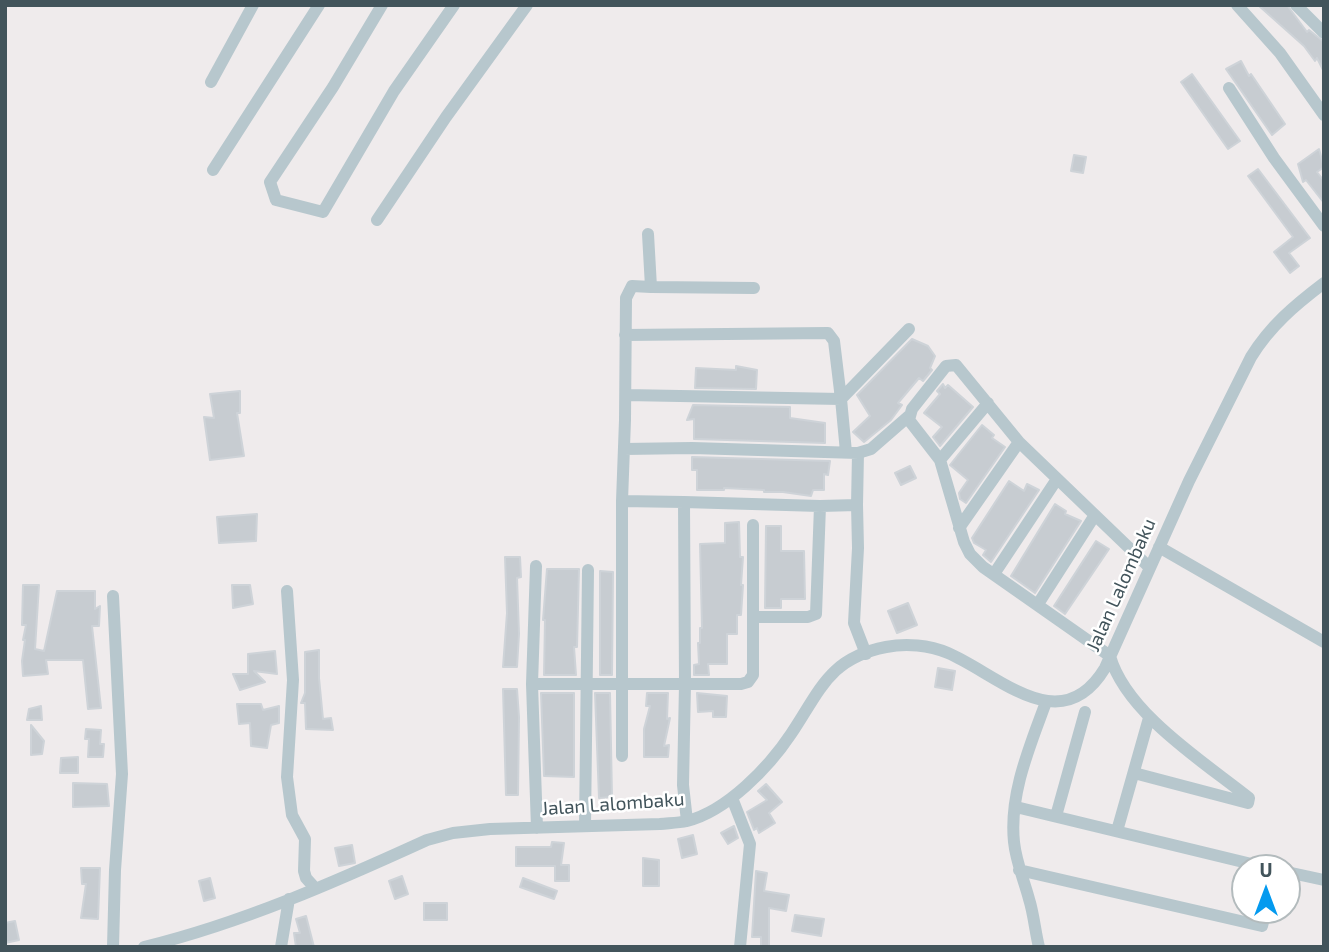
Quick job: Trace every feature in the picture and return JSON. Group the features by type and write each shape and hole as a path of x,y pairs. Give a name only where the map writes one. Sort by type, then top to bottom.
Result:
{"street":[{"path":"211,82 253,5"},
{"path":"214,170 319,5"},
{"path":"382,5 333,87 270,182 276,200 323,212 394,91 454,5"},
{"path":"377,220 446,117 527,5"},
{"path":"1237,5 1280,53 1324,116"},
{"path":"1296,5 1324,33"},
{"path":"1229,88 1274,158 1324,226"},
{"path":"648,234 651,287"},
{"name":"Jalan Lalombaku","path":"144,947 212,929 263,911 427,840 453,833 687,821 732,799 790,736 833,671 866,654 895,646 930,647 946,652 1010,688 1046,702 1068,699 1084,691 1100,677 1189,481 1261,341 1293,307 1324,283"},
{"path":"622,756 622,501 626,293 632,286 754,288"},
{"path":"626,395 841,400 909,328"},
{"path":"625,335 828,332 834,341 841,400 852,453 858,548 854,623 866,654"},
{"path":"624,449 692,448 852,453 871,449 910,415 946,366 956,365 1019,442 1149,567"},
{"path":"940,460 988,403"},
{"path":"910,415 909,419 915,429 940,460 959,528 970,554 1110,656 1115,674 1149,718 1249,799 1248,803 1134,773"},
{"path":"959,528 1019,442"},
{"path":"994,574 1057,479"},
{"path":"622,501 857,505"},
{"path":"684,502 683,785 687,821"},
{"path":"753,617 808,617 816,614 820,506"},
{"path":"1038,604 1095,515"},
{"path":"532,684 741,684 750,681 754,669 753,525"},
{"path":"1158,547 1324,642"},
{"path":"536,565 532,684 537,828"},
{"path":"585,826 588,570"},
{"path":"287,591 293,680 287,777 292,815 305,839 306,878 315,888"},
{"path":"113,596 122,774 113,947"},
{"path":"1039,947 1014,842 1022,767 1046,702"},
{"path":"1056,816 1085,712"},
{"path":"1117,831 1149,718"},
{"path":"732,799 750,844 740,947"},
{"path":"1016,807 1231,859"},
{"path":"1019,870 1231,919"},
{"path":"1301,875 1324,880"},
{"path":"281,947 289,899"}],"building":[{"path":"1258,5 1287,5 1307,32 1309,30 1324,42 1324,72 1317,58 1315,61 1304,46"},
{"path":"1241,61 1285,124 1272,135 1226,69"},
{"path":"1192,74 1240,141 1228,149 1181,82"},
{"path":"1319,149 1324,167 1317,172 1324,181 1324,203 1306,180 1303,182 1298,164"},
{"path":"1074,155 1086,157 1083,173 1071,171"},
{"path":"1258,169 1310,238 1289,253 1299,266 1290,273 1274,252 1293,237 1248,176"},
{"path":"912,339 928,346 935,356 930,368 932,370 923,381 919,378 898,403 902,405 891,420 864,442 853,432 870,416 857,395"},
{"path":"736,366 757,370 756,389 695,388 696,368 736,370"},
{"path":"943,384 945,388 948,385 973,407 940,446 933,437 942,427 924,413 940,394 937,391"},
{"path":"240,391 240,413 237,413 244,456 210,460 204,417 214,418 210,394"},
{"path":"693,405 790,407 790,418 825,423 825,443 694,439 694,419 687,420"},
{"path":"982,425 994,435 992,438 1005,447 966,503 960,499 959,493 968,480 950,465"},
{"path":"692,457 830,461 828,475 824,474 824,490 813,490 811,496 764,490 697,490 697,470 692,470"},
{"path":"910,466 916,478 901,485 895,473"},
{"path":"1009,481 1024,491 1027,484 1039,490 991,562 983,555 986,550 974,543 972,538"},
{"path":"1055,504 1066,511 1065,514 1081,521 1035,593 1011,576"},
{"path":"257,514 256,541 219,543 217,517"},
{"path":"739,522 743,585 741,615 737,615 737,634 727,634 727,664 708,664 709,675 694,675 694,665 699,664 698,643 702,628 700,544 725,543 725,523"},
{"path":"766,526 781,526 781,551 804,551 805,599 781,599 781,608 765,608"},
{"path":"1096,541 1109,549 1065,614 1054,606"},
{"path":"505,557 520,557 521,577 517,578 517,667 503,667 507,613"},
{"path":"547,569 579,569 577,647 574,647 576,675 544,675 543,620"},
{"path":"600,571 613,572 612,675 600,675"},
{"path":"23,585 39,585 35,649 44,651 57,591 95,591 95,609 100,606 99,626 92,626 101,708 88,709 83,660 46,660 48,674 23,676 23,640 26,625 22,625"},
{"path":"232,585 250,585 253,604 233,608"},
{"path":"908,603 917,625 897,633 888,611"},
{"path":"319,650 323,719 331,718 333,730 306,729 305,703 301,703 305,693 305,652"},
{"path":"275,651 277,674 254,671 265,682 240,690 233,674 248,674 248,654"},
{"path":"938,668 955,671 952,690 935,687"},
{"path":"503,689 517,689 518,795 506,795"},
{"path":"541,693 574,693 574,777 544,776"},
{"path":"595,693 610,693 612,797 599,798"},
{"path":"647,693 668,693 667,719 670,718 664,746 669,745 668,757 644,757 644,729 650,706 646,706"},
{"path":"697,693 727,696 726,717 713,717 713,711 698,712"},
{"path":"237,704 261,704 263,710 279,706 279,723 271,725 267,748 251,746 250,723 239,724"},
{"path":"41,706 42,720 27,720 29,709"},
{"path":"31,725 44,741 42,754 31,755"},
{"path":"86,729 101,730 103,757 88,757 89,739 85,739"},
{"path":"78,757 78,773 60,773 61,758"},
{"path":"73,783 107,784 109,806 73,807"},
{"path":"766,784 782,802 769,813 775,823 759,833 757,828 754,830 747,812 767,800 758,791"},
{"path":"734,826 738,838 728,844 721,833"},
{"path":"693,835 697,854 682,858 678,839"},
{"path":"552,842 564,843 561,865 569,865 569,881 555,881 555,866 516,866 516,847 551,847"},
{"path":"352,845 355,863 339,866 335,848"},
{"path":"643,858 659,860 659,886 643,886"},
{"path":"81,868 100,868 98,919 81,918 86,884 82,884"},
{"path":"756,871 767,873 764,891 789,895 786,911 769,908 769,947 761,947 761,937 752,937"},
{"path":"402,876 408,894 395,899 389,881"},
{"path":"210,878 215,898 204,901 199,881"},
{"path":"523,878 557,891 554,899 520,887"},
{"path":"424,903 447,903 447,920 424,920"},
{"path":"795,915 824,919 821,936 792,931"},
{"path":"306,916 314,947 296,947 294,933 300,933 296,919"},
{"path":"15,921 19,940 5,943 5,923"}]}
